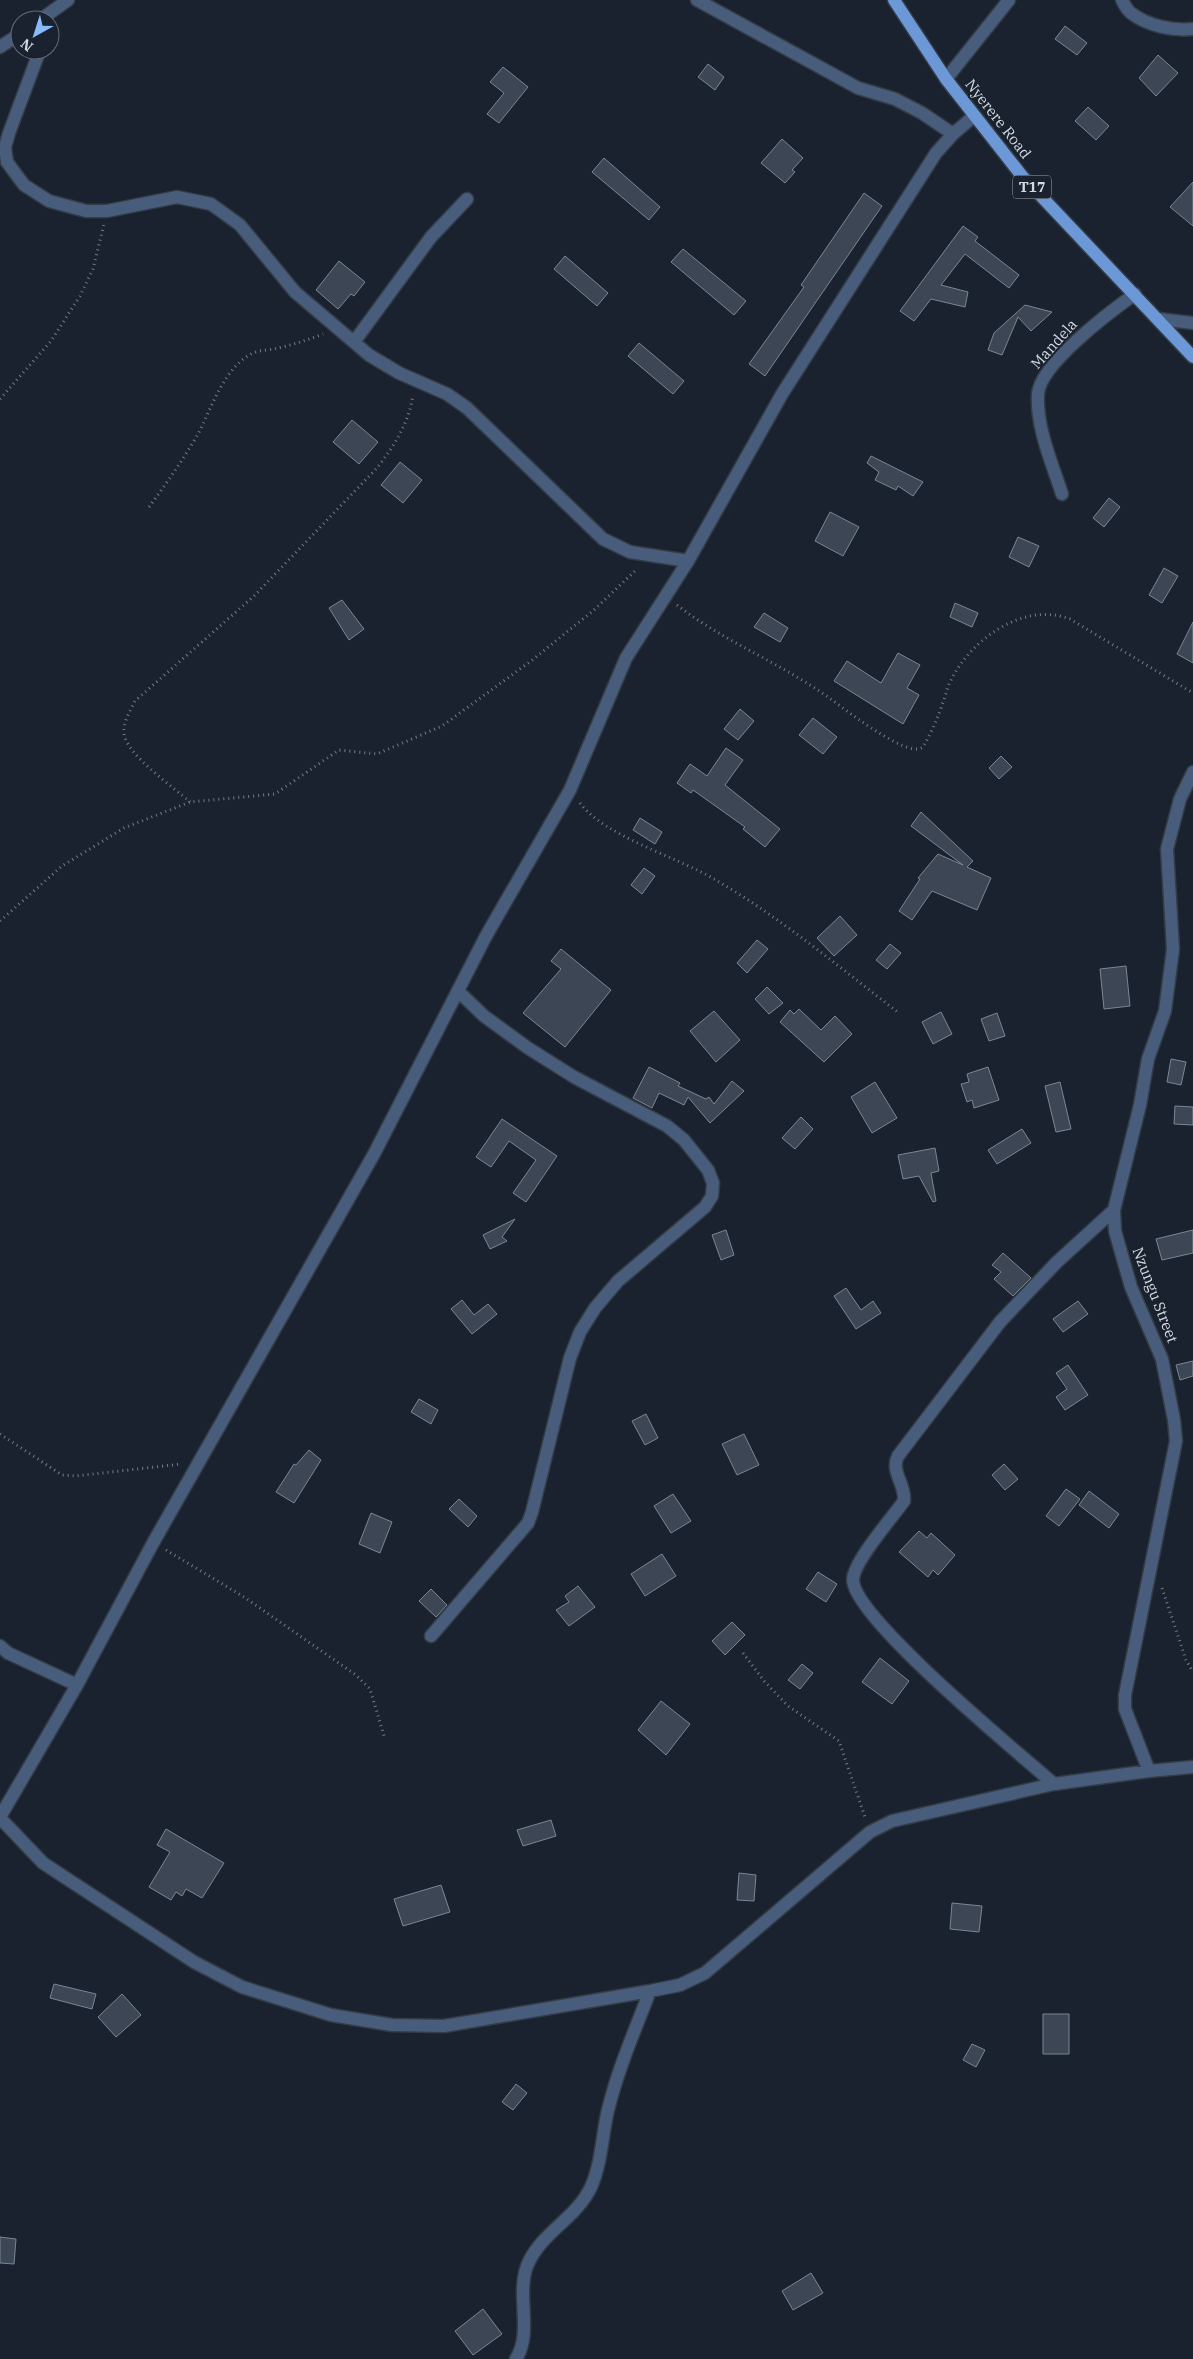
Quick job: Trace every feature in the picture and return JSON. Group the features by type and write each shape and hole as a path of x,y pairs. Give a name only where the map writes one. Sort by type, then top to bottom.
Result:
{"main road":[{"name":"Nyerere Road","path":"894,0 946,79 1022,176 1193,357"}],"street":[{"path":"57,10 68,0"},
{"path":"697,0 858,88 895,99 922,113 953,134"},
{"path":"946,79 1010,0"},
{"path":"1122,0 1130,13 1157,26 1182,30 1193,29"},
{"path":"36,60 9,132 6,147 7,162 24,185 49,201 86,211 107,210 177,197 196,199 211,204 240,226 295,292 337,328 369,355 447,394 467,408 603,539 630,552 688,560"},
{"path":"974,116 953,134 936,153 782,394 688,560 626,658 570,790 486,936 374,1154 154,1543 77,1686 0,1818 43,1863 194,1962 242,1987 331,2015 392,2025 444,2026 680,1985 706,1973 870,1832 892,1821 1054,1784 1193,1767"},
{"path":"354,342 431,237 467,199"},
{"name":"Mandela","path":"1062,494 1039,415 1038,392 1042,380 1073,344 1101,318 1135,294"},
{"path":"1159,319 1193,323"},
{"name":"Nzungu Street","path":"1149,1771 1125,1709 1125,1695 1176,1441 1174,1420 1162,1359 1131,1287 1115,1231 1114,1210 1140,1105 1148,1059 1166,1011 1173,949 1166,871 1167,849 1180,799 1193,772"},
{"path":"431,1636 528,1523 570,1358 580,1332 595,1308 618,1281 705,1207 712,1196 713,1183 708,1170 684,1140 666,1126 574,1077 528,1048 484,1016 458,991"},
{"path":"1054,1784 914,1661 859,1598 853,1581 856,1566 904,1501 905,1493 895,1468 898,1456 1000,1322 1057,1262 1114,1210"},
{"path":"2,1652 77,1686"},
{"path":"516,2359 523,2346 523,2284 527,2266 540,2242 584,2200 592,2185 603,2147 608,2111 625,2056 650,1991"}],"path":[{"path":"0,399 51,342 80,296 93,269 107,210"},
{"path":"149,507 198,433 218,393 232,372 243,361 253,353 311,339 337,328"},
{"path":"190,802 131,750 124,734 126,719 135,701 254,596 377,468 393,447 406,423 412,405 415,379"},
{"path":"0,921 62,866 124,828 190,802 274,794 339,750 377,754 442,726 532,661 594,610 651,556"},
{"path":"664,596 700,623 811,686 876,732 915,750 924,748 950,681 960,664 975,647 1005,625 1024,617 1058,614 1070,619 1193,693"},
{"path":"570,790 586,812 603,826 713,879 781,923 899,1014"},
{"path":"0,1434 62,1476 200,1462"},
{"path":"154,1543 244,1597 356,1675 370,1689 385,1739"},
{"path":"1160,1584 1186,1660 1193,1672"},
{"path":"743,1653 764,1681 788,1706 838,1742 870,1832"}],"building":[{"path":"1065,26 1087,43 1077,55 1055,39"},
{"path":"1158,55 1178,73 1156,96 1139,78"},
{"path":"708,64 724,77 715,90 698,77"},
{"path":"503,67 528,87 499,123 487,114 504,93 490,82"},
{"path":"1088,107 1109,126 1096,140 1075,121"},
{"path":"782,139 803,158 792,170 795,172 785,183 761,163"},
{"path":"604,158 660,207 649,220 592,172"},
{"path":"1193,182 1193,226 1170,207"},
{"path":"864,193 882,206 765,376 749,364 804,287 801,285"},
{"path":"963,226 978,237 975,241 1019,275 1009,288 965,254 941,285 968,292 965,307 931,299 914,321 900,311"},
{"path":"683,249 746,301 734,315 671,262"},
{"path":"565,256 608,293 597,306 554,269"},
{"path":"339,261 365,282 354,296 351,294 338,309 316,290"},
{"path":"1025,305 1052,312 1031,331 1018,317 1002,355 988,350 994,333"},
{"path":"639,343 684,381 673,394 628,356"},
{"path":"352,420 378,442 359,464 333,442"},
{"path":"871,456 923,482 913,496 898,486 896,490 875,480 879,472 867,463"},
{"path":"400,462 422,480 403,503 381,485"},
{"path":"1109,498 1120,507 1104,527 1093,518"},
{"path":"830,512 859,527 843,556 815,541"},
{"path":"1018,537 1039,546 1029,567 1009,557"},
{"path":"1164,568 1178,576 1162,603 1149,595"},
{"path":"342,600 364,629 349,640 329,608"},
{"path":"955,603 978,613 972,627 950,617"},
{"path":"764,613 788,628 780,642 754,627"},
{"path":"1193,622 1193,663 1177,654"},
{"path":"898,653 920,665 907,688 919,695 903,724 834,681 847,661 881,683"},
{"path":"740,709 754,721 738,740 724,729"},
{"path":"813,718 837,737 823,754 799,735"},
{"path":"726,748 743,760 725,785 780,829 765,847 743,829 745,827 693,790 691,793 677,783 690,764 707,776"},
{"path":"1001,756 1012,767 999,779 989,768"},
{"path":"921,812 973,861 967,867 991,878 977,910 932,891 912,920 899,911 920,879 918,878 938,854 963,865 911,826"},
{"path":"640,818 662,832 655,844 633,830"},
{"path":"644,868 655,876 642,894 631,885"},
{"path":"840,916 857,935 834,956 817,938"},
{"path":"757,940 768,949 747,973 737,963"},
{"path":"890,944 901,953 887,969 876,960"},
{"path":"561,949 611,990 565,1047 523,1013 561,969 551,961"},
{"path":"1126,966 1130,1006 1104,1009 1100,969"},
{"path":"767,987 783,1003 769,1014 755,999"},
{"path":"799,1009 821,1030 835,1016 852,1034 824,1062 780,1022 790,1010 794,1014"},
{"path":"714,1011 740,1040 716,1062 690,1031"},
{"path":"941,1012 952,1034 933,1044 922,1022"},
{"path":"997,1013 1005,1036 989,1041 981,1019"},
{"path":"1171,1059 1186,1062 1181,1085 1167,1082"},
{"path":"649,1067 680,1083 678,1086 706,1099 709,1097 714,1104 732,1081 744,1091 710,1123 688,1097 684,1105 659,1093 652,1108 633,1098"},
{"path":"988,1067 999,1100 974,1108 972,1100 967,1102 961,1084 969,1082 967,1074"},
{"path":"875,1082 897,1118 872,1133 851,1097"},
{"path":"1060,1082 1071,1129 1056,1132 1045,1086"},
{"path":"1175,1106 1193,1107 1193,1125 1174,1124"},
{"path":"801,1117 813,1129 795,1149 782,1138"},
{"path":"502,1119 557,1156 526,1202 513,1193 536,1160 509,1141 491,1167 476,1157"},
{"path":"1022,1129 1031,1143 997,1164 988,1150"},
{"path":"935,1148 939,1171 931,1173 936,1201 933,1202 919,1176 903,1179 898,1155"},
{"path":"515,1219 502,1237 507,1241 490,1249 483,1235"},
{"path":"726,1230 734,1255 721,1260 712,1235"},
{"path":"1193,1230 1193,1253 1162,1260 1156,1239"},
{"path":"1003,1253 1031,1278 1013,1296 994,1279 1001,1272 992,1265"},
{"path":"846,1288 861,1310 873,1301 881,1313 856,1329 834,1296"},
{"path":"462,1300 474,1315 488,1304 497,1314 472,1334 451,1309"},
{"path":"1078,1301 1088,1314 1063,1332 1053,1319"},
{"path":"1193,1361 1193,1376 1180,1380 1176,1365"},
{"path":"1068,1365 1088,1395 1065,1410 1056,1397 1067,1389 1056,1373"},
{"path":"419,1399 438,1410 431,1424 411,1412"},
{"path":"646,1414 658,1438 645,1445 632,1421"},
{"path":"744,1434 759,1465 737,1475 722,1444"},
{"path":"309,1450 321,1460 294,1503 276,1492 294,1464 296,1465"},
{"path":"1004,1464 1018,1479 1005,1490 992,1475"},
{"path":"1066,1489 1080,1499 1059,1526 1046,1516"},
{"path":"1089,1491 1119,1514 1109,1528 1079,1505"},
{"path":"673,1494 691,1521 671,1533 654,1506"},
{"path":"459,1499 477,1516 468,1527 449,1509"},
{"path":"371,1513 392,1522 380,1553 359,1544"},
{"path":"919,1531 927,1538 931,1533 955,1555 938,1575 933,1570 928,1577 899,1552"},
{"path":"662,1554 676,1576 645,1596 631,1574"},
{"path":"818,1572 837,1584 826,1602 806,1589"},
{"path":"578,1586 595,1607 569,1626 556,1610 569,1602 565,1596"},
{"path":"431,1589 447,1605 436,1617 419,1601"},
{"path":"732,1622 745,1635 725,1655 712,1641"},
{"path":"880,1658 909,1681 892,1704 862,1682"},
{"path":"802,1664 813,1673 800,1689 788,1680"},
{"path":"661,1701 690,1724 666,1755 638,1730"},
{"path":"551,1820 556,1836 523,1846 517,1830"},
{"path":"166,1829 224,1863 202,1898 186,1889 182,1896 176,1892 171,1900 149,1887 170,1852 157,1845"},
{"path":"739,1873 756,1875 754,1901 737,1900"},
{"path":"441,1885 450,1912 403,1926 394,1899"},
{"path":"952,1903 982,1906 979,1932 950,1929"},
{"path":"54,1984 96,1994 92,2009 50,1998"},
{"path":"122,1994 141,2015 116,2037 98,2017"},
{"path":"1043,2014 1069,2014 1069,2054 1043,2054"},
{"path":"972,2044 985,2050 976,2067 963,2060"},
{"path":"516,2084 527,2093 513,2110 502,2102"},
{"path":"0,2237 16,2239 14,2264 0,2263"},
{"path":"811,2273 823,2293 793,2310 782,2291"},
{"path":"483,2309 502,2334 473,2355 455,2331"}]}
